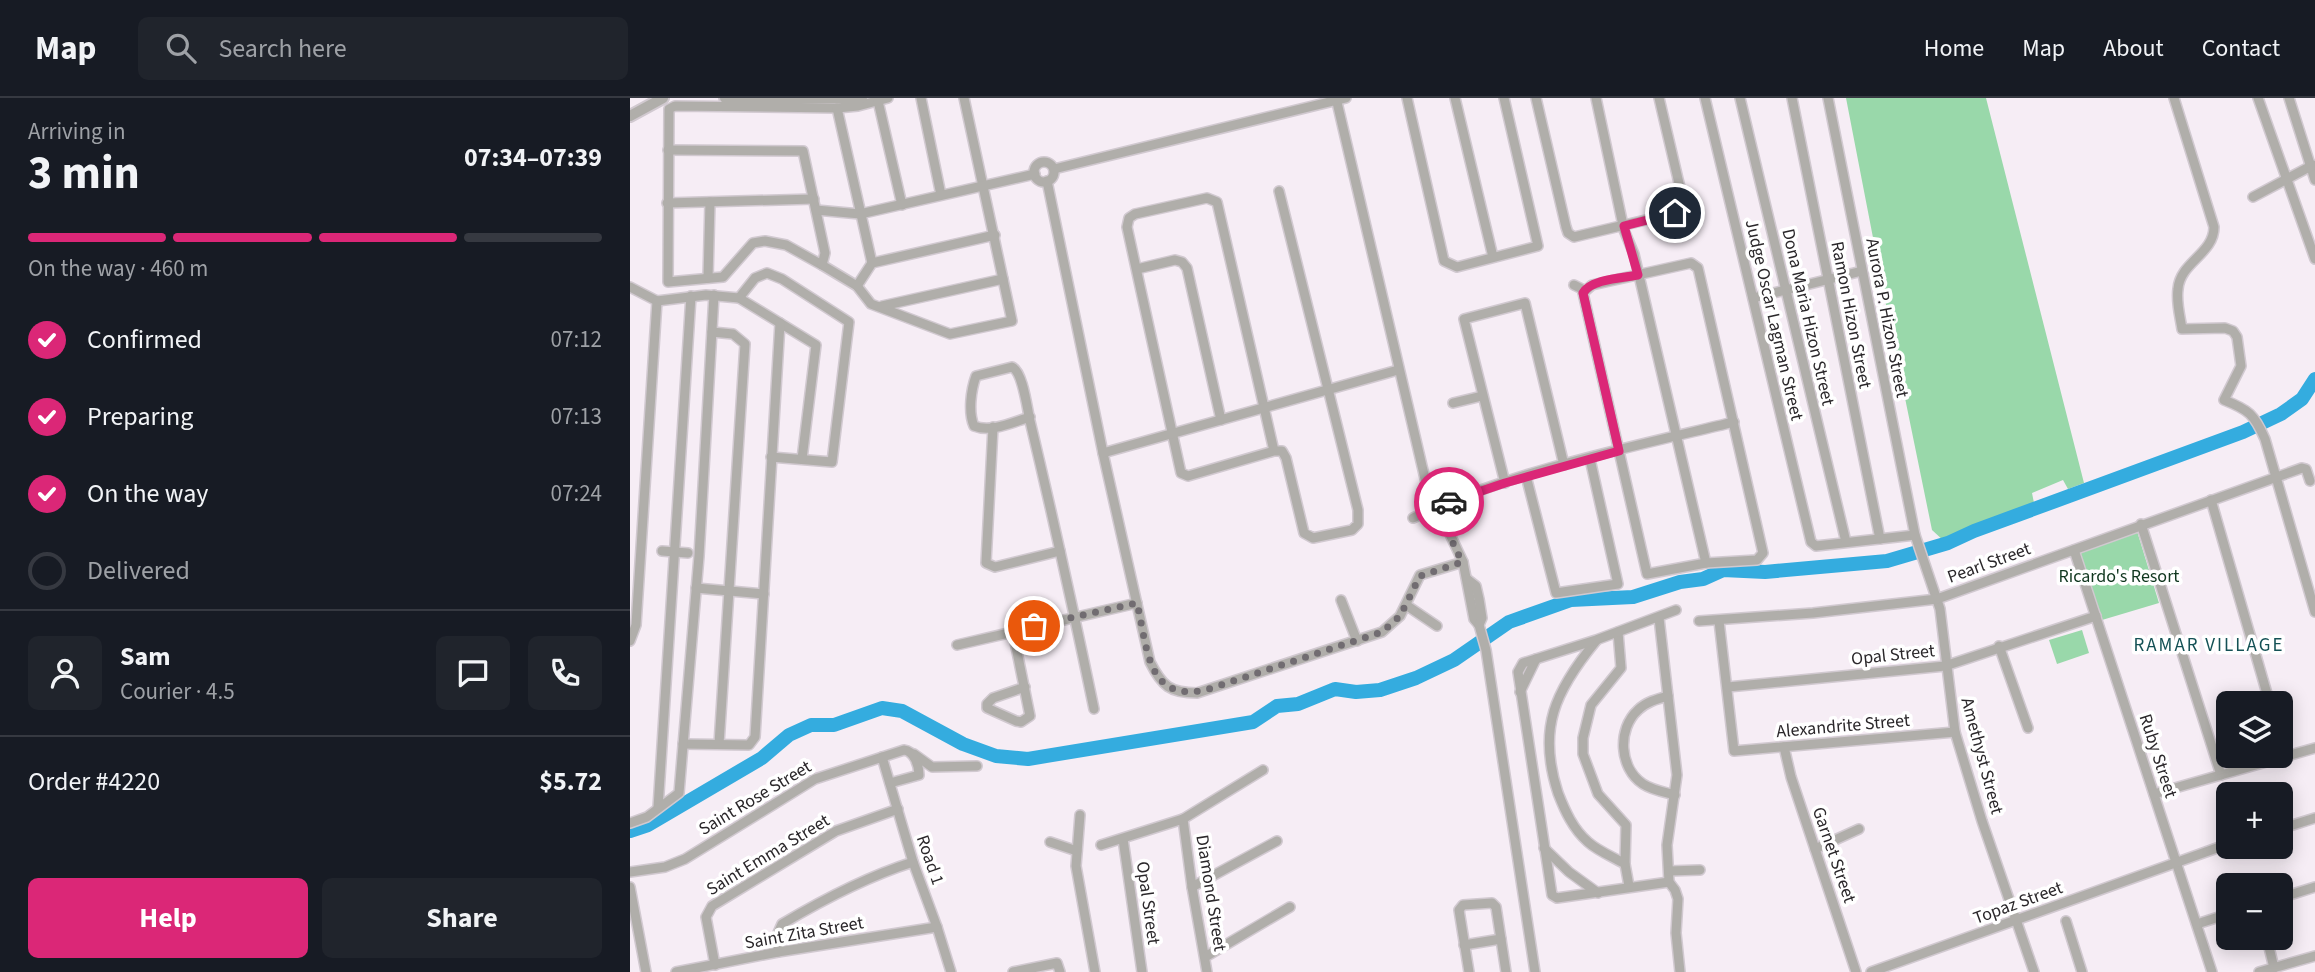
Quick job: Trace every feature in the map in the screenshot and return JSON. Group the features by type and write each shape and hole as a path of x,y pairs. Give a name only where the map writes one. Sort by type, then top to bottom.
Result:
{"street":[{"path":"630,116 663,98"},
{"path":"724,98 862,98"},
{"path":"921,98 941,195"},
{"path":"902,205 883,100 837,108 675,106 669,109 668,282 723,277 758,240 786,245 857,286 871,304 950,334 1012,321 964,98"},
{"path":"1407,98 1444,261 1457,267 1538,246 1504,98"},
{"path":"1455,98 1493,257"},
{"path":"1536,98 1568,233 1578,236 1682,209 1682,197 1659,98"},
{"path":"1596,98 1624,226 1706,563"},
{"name":"Judge Oscar Lagman Street","path":"1705,98 1811,542 1816,546 1846,542"},
{"name":"Dona Maria Hizon Street","path":"1740,98 1846,542"},
{"name":"Ramon Hizon Street","path":"1792,98 1880,539"},
{"name":"Aurora P. Hizon Street","path":"1828,98 1916,539"},
{"path":"2174,98 2214,227 2211,242 2186,270 2178,288 2182,329 2225,328 2233,331 2237,337 2241,366 2224,400 2245,408 2256,418 2277,476 2315,612"},
{"path":"2258,98 2315,259"},
{"path":"2289,98 2313,165 2315,180"},
{"path":"1054,169 1339,99 1398,370 1426,483 1467,579 1476,586 1479,599 1482,618 1480,629 1486,650 1535,972"},
{"path":"837,108 872,262"},
{"path":"668,150 803,151 825,253 822,265"},
{"path":"1044,162 1052,165 1054,169 1051,179 1046,181 1039,180 1035,174 1036,165 1044,162"},
{"path":"2253,197 2313,165"},
{"path":"816,210 860,214 1035,174"},
{"path":"1046,181 1150,662 1157,676 1168,688 1184,693 1197,692 1357,642 1388,628 1400,616 1420,576 1462,562"},
{"path":"1274,451 1217,202 1207,198 1131,215 1127,227 1181,472 1187,476 1278,450 1284,453 1306,535 1313,538 1355,528 1359,518 1279,191"},
{"path":"667,203 814,199"},
{"path":"708,278 710,202"},
{"path":"857,286 872,262 995,235"},
{"path":"1137,270 1175,260 1182,262 1187,268 1221,420"},
{"path":"1574,285 1584,289 1691,263 1698,268 1763,554 1757,560 1706,563 1647,574 1582,297 1584,289"},
{"path":"1753,298 1862,271"},
{"path":"739,298 755,278 767,273 782,279 849,322 832,463 771,457"},
{"path":"882,306 1003,279"},
{"path":"630,287 657,301 714,295 739,298 816,345 802,459"},
{"path":"630,823 647,817 679,793 696,588 714,295"},
{"path":"658,808 691,296"},
{"path":"630,641 636,625 657,301"},
{"path":"1505,483 1464,319 1525,303 1564,465"},
{"path":"683,744 749,745 755,737 780,323"},
{"path":"712,332 733,334 745,344 719,744"},
{"path":"1030,417 982,429 974,426 973,386 976,376 1015,368 1019,373 1030,417 1094,709"},
{"path":"1103,453 1398,370"},
{"path":"1453,402 1482,396"},
{"path":"1413,518 1436,507 1564,465 1734,422"},
{"path":"993,427 986,563 995,567 1059,551"},
{"path":"1525,477 1556,593 1618,584 1590,459"},
{"name":"Pearl Street","path":"1699,621 1937,599 2277,476 2304,468 2310,481"},
{"path":"2211,500 2266,691"},
{"path":"2141,524 2221,775"},
{"path":"1846,542 1916,539"},
{"name":"Amethyst Street","path":"1916,539 1937,599 1942,622 1945,666 1955,732 1982,821 2034,972"},
{"name":"Ruby Street","path":"2074,550 2212,972"},
{"path":"662,551 688,553"},
{"path":"696,588 764,594"},
{"path":"1341,600 1357,642"},
{"path":"957,645 1137,603"},
{"path":"1406,605 1437,626"},
{"path":"1676,610 1536,659 1520,666 1518,672 1552,895 1557,898 1598,893 1700,870"},
{"name":"Opal Street","path":"1728,687 1945,666 2096,616"},
{"path":"1659,618 1677,775 1667,845 1669,876 1678,899 1676,933 1680,972"},
{"path":"1719,621 1728,687"},
{"path":"1013,632 1025,687 1030,716 1016,721 987,708 993,698 1025,687"},
{"path":"1618,632 1621,668 1591,705 1585,724 1583,754 1598,794 1626,825 1625,864 1629,887"},
{"path":"1596,640 1566,680 1551,716 1549,763 1570,821 1590,844 1625,864"},
{"path":"1999,646 2028,729"},
{"name":"Alexandrite Street","path":"1728,687 1734,751 1955,732"},
{"path":"1668,696 1636,711 1627,725 1623,747 1628,764 1641,783 1654,790 1675,795"},
{"name":"Garnet Street","path":"1784,747 1791,778 1856,972"},
{"path":"2293,755 2315,748"},
{"name":"Saint Rose Street","path":"630,872 665,867 685,859 815,779 904,750 912,753"},
{"path":"912,753 932,768 977,766"},
{"path":"890,783 917,777 919,771 912,753"},
{"name":"Road 1","path":"882,757 913,862 951,972"},
{"path":"1531,765 1549,763"},
{"path":"2154,794 2246,768"},
{"path":"1101,845 1183,819 1263,771"},
{"name":"Saint Emma Street","path":"715,965 706,917 712,906 836,831 898,809"},
{"path":"1080,814 1077,851 1079,883 1094,972"},
{"path":"2293,825 2315,818"},
{"name":"Diamond Street","path":"1183,819 1207,972"},
{"path":"1815,849 1859,829"},
{"name":"Opal Street","path":"1123,839 1142,972"},
{"path":"1192,887 1277,841"},
{"path":"1050,842 1077,851"},
{"path":"1544,848 1569,872 1598,893"},
{"name":"Topaz Street","path":"1871,972 2216,849"},
{"path":"778,952 778,933 782,924 848,887 913,862"},
{"path":"630,887 646,972"},
{"path":"2293,894 2315,887"},
{"path":"1469,972 1458,914 1463,905 1494,903 1506,972"},
{"path":"1205,957 1290,906"},
{"path":"2197,924 2216,918"},
{"path":"2066,921 2082,972"},
{"name":"Saint Zita Street","path":"676,972 778,952 937,927"},
{"path":"1464,945 1501,939"},
{"path":"2270,950 2274,968"},
{"path":"2259,972 2315,956"},
{"path":"1013,972 1058,967"}],"green space":[{"path":"1846,98 1986,98 2084,483 2068,489 2063,480 2032,493 2034,503 1945,542 1932,530"},
{"name":"Ricardo's Resort","path":"2137,531 2159,603 2102,620 2079,550"},
{"path":"2082,630 2089,653 2057,664 2049,640"}],"waterway":[{"path":"630,831 648,825 762,758 789,735 811,725 834,725 882,708 902,711 963,744 996,756 1028,759 1253,722 1277,706 1298,704 1335,689 1356,692 1380,690 1416,678 1454,660 1509,622 1571,600 1633,597 1680,582 1703,579 1723,570 1765,572 1887,561 1948,543 2243,432 2281,414 2302,399 2315,379"}],"way so far":[{"path":"1034,626 1137,603 1150,662 1157,676 1168,688 1184,693 1212,688 1357,642 1388,628 1400,616 1420,576 1462,562 1436,507 1449,502"}],"district":[{"name":"RAMAR VILLAGE","path":"2209,645"}],"route":[{"path":"1449,502 1564,465 1619,451 1582,297 1584,289 1592,285 1638,275 1624,226 1675,213"}]}
